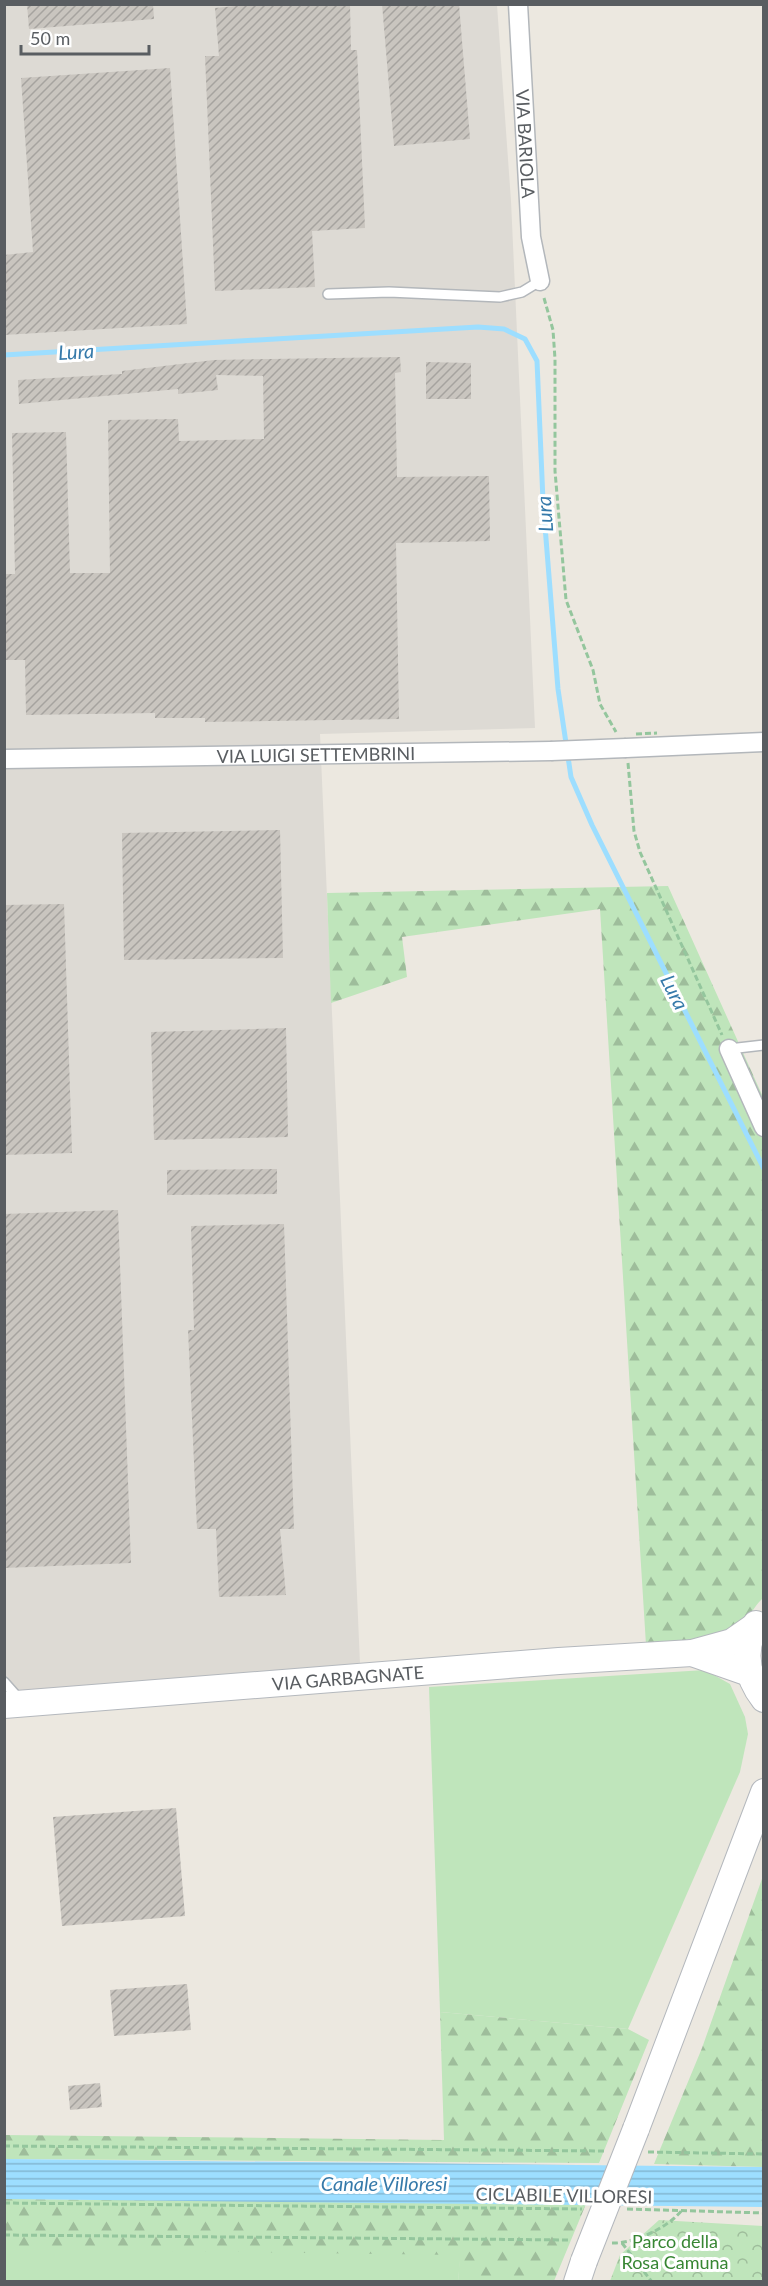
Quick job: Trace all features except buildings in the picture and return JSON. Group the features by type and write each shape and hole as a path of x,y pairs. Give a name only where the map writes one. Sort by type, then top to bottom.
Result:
{"street":[{"name":"VIA BARIOLA","path":"518,4 529,204 535,261 540,281"},
{"name":"VIA LUIGI SETTEMBRINI","path":"4,759 551,752 764,742"},
{"path":"729,1049 764,1127"},
{"path":"759,1620 747,1657 749,1673 755,1689 764,1699"},
{"name":"VIA GARBAGNATE","path":"14,1705 570,1660 692,1653 732,1642 759,1620"},
{"name":"VIA GARBAGNATE","path":"692,1653 749,1673"},
{"path":"578,2261 637,2140 764,1792"}],"lane":[{"path":"328,294 389,292 500,297 522,292 540,281"},
{"path":"729,1049 764,1045"},
{"path":"4,1682 14,1705"}],"path":[{"path":"540,281 553,330 555,471 564,586 569,614 592,670"},
{"path":"640,852 729,1049"},
{"path":"637,2140 764,2154"},
{"path":"4,2146 614,2151"},
{"name":"CICLABILE VILLORESI","path":"4,2203 586,2209"},
{"name":"CICLABILE VILLORESI","path":"622,2209 764,2212"},
{"path":"602,2242 622,2243 668,2224 682,2210"},
{"path":"4,2235 561,2240 578,2261"},
{"path":"622,2243 652,2282"}],"shaded area":[{"path":"5,5 497,5 511,201 535,728 320,734 360,1664 5,1692"}],"green space":[{"path":"668,886 763,1097 763,1598 745,1620 723,1634 698,1641 646,1645 600,909 402,937 407,977 331,1003 327,893"},
{"path":"705,1670 730,1684 745,1717 748,1734 740,1772 628,2029 440,2012 429,1687"},
{"path":"763,1876 763,2167 654,2164 702,2048"},
{"path":"440,2012 628,2029 649,2040 599,2163 5,2159 5,2135 444,2140"},
{"path":"5,2199 586,2204 554,2281 458,2281 460,2255 5,2249"},
{"name":"Parco della Rosa Camuna","path":"659,2220 763,2226 763,2281 610,2281 620,2255"},
{"path":"5,2247 461,2252 458,2281 5,2282"}],"water":[{"name":"Canale Villoresi","path":"5,2159 764,2167 763,2207 5,2199"}],"waterway":[{"name":"Lura","path":"4,355 478,327 504,329 525,339 537,361 543,501 558,689 571,777 592,825 764,1169"}]}
